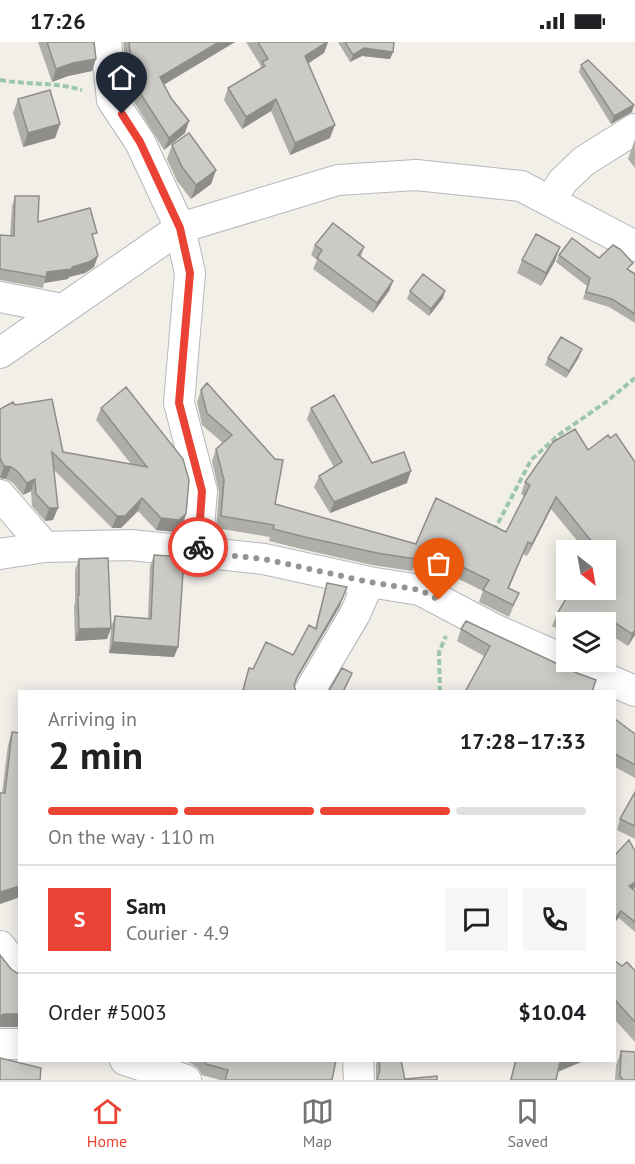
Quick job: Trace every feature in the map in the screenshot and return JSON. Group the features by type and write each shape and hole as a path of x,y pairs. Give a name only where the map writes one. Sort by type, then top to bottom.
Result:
{"street":[{"path":"106,42 112,100 140,142 180,228 190,273 179,403 202,491 197,552"},
{"path":"550,201 563,181 584,161 635,129"},
{"path":"0,353 180,228 338,180 416,175 521,186 635,246"},
{"path":"0,297 62,309"},
{"path":"0,495 45,547"},
{"path":"0,554 45,547 131,545 264,559 369,582 420,590 494,629 556,657"},
{"path":"310,690 356,614 369,582"},
{"path":"590,672 635,692"},
{"path":"0,946 18,968"},
{"path":"0,1044 18,1044"},
{"path":"131,1062 186,1080"},
{"path":"358,1062 359,1080"}],"path":[{"path":"0,80 25,84 69,86 112,100"},
{"path":"492,536 531,459 560,434 606,402 635,378"},
{"path":"440,690 439,652 458,610"}],"building":[{"path":"47,42 94,42 96,59 56,69"},
{"path":"129,42 219,42 160,77 171,98 189,121 169,138 133,82"},
{"path":"258,42 327,42 305,56 335,125 295,143 276,99 246,117 228,88 265,66 262,62 268,59"},
{"path":"345,42 394,42 393,52 364,48 353,55"},
{"path":"588,60 634,105 614,116 581,65"},
{"path":"50,90 60,124 28,133 18,99"},
{"path":"189,133 216,170 196,185 182,167 172,145"},
{"path":"15,196 39,196 38,222 90,208 97,233 92,234 98,256 72,269 47,272 46,277 0,269 0,235 14,236"},
{"path":"333,223 364,247 358,255 393,281 377,303 317,258 322,250 315,245"},
{"path":"536,234 560,247 546,273 522,260"},
{"path":"572,238 599,258 613,245 633,263 627,269 635,274 635,314 612,299 586,292 590,278 559,255"},
{"path":"423,274 445,291 431,309 410,291"},
{"path":"561,337 582,349 569,371 548,358"},
{"path":"207,383 275,459 283,460 275,504 416,544 436,498 506,532 530,485 525,482 553,442 575,429 588,450 608,435 610,438 616,434 635,462 635,630 632,634 616,624 616,612 558,612 565,600 616,600 616,540 590,540 556,497 532,544 528,542 508,588 519,593 513,605 483,590 489,580 420,546 416,559 305,537 273,529 274,525 221,516 224,480 216,449 232,435 207,413 201,390"},
{"path":"126,387 183,459 189,480 186,514 179,520 161,518 142,498 125,516 117,516 52,452 58,508 49,508 36,494 35,479 27,483 17,471 4,466 0,458 0,409 13,402 15,405 52,399 63,452 147,467 101,408"},
{"path":"334,395 372,463 404,452 411,471 334,502 319,476 342,462 311,408"},
{"path":"154,555 184,557 178,647 113,642 115,616 151,619"},
{"path":"108,558 111,628 79,629 79,559"},
{"path":"327,583 347,587 297,677 294,685 295,690 243,690 249,668 253,669 266,642 293,655 309,625 316,629"},
{"path":"466,621 556,663 556,672 575,672 596,680 593,690 466,690 490,646 461,629"},
{"path":"342,668 352,673 344,690 329,690"},
{"path":"616,720 635,734 635,765 616,755"},
{"path":"12,732 18,733 18,887 0,892 0,793 5,793"},
{"path":"635,792 635,826 620,819"},
{"path":"629,840 635,851 635,882 629,886 635,891 635,922 621,911 616,917 616,854"},
{"path":"0,955 18,974 18,1014 0,1016"},
{"path":"616,962 622,966 627,962 635,971 635,1022 616,1001"},
{"path":"621,1051 635,1052 635,1080 622,1080 620,1077"},
{"path":"0,1058 41,1068 40,1080 0,1080"},
{"path":"205,1062 336,1062 332,1080 225,1080 228,1070"},
{"path":"379,1062 401,1062 405,1080 377,1080"},
{"path":"516,1062 560,1062 556,1080 511,1080"},
{"path":"437,1076 437,1080 406,1080 406,1079"}],"way so far":[{"path":"198,547 197,552 264,559 369,582 420,590 439,600"}],"route":[{"path":"122,114 140,142 180,228 190,273 179,403 202,491 198,547"}]}
